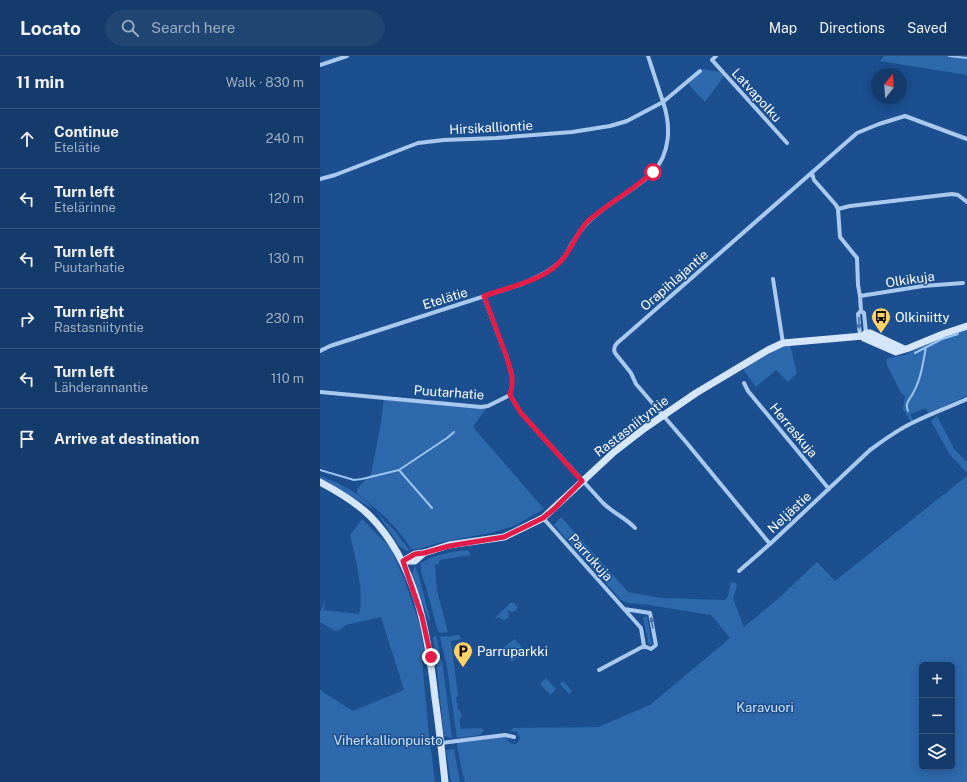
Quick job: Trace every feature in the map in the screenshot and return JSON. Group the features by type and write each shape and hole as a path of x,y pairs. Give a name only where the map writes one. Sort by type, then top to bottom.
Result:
{"street":[{"path":"320,65 347,56"},
{"name":"Etelätie","path":"320,351 330,346 420,316 522,284 552,269 565,256 576,237 588,222 653,172 664,152 669,134 668,120 648,56"},
{"name":"Latvapolku","path":"716,56 712,60 787,144"},
{"name":"Hirsikalliontie","path":"320,179 335,175 418,143 572,132 610,126 627,121 663,102 700,71"},
{"path":"967,139 902,116 857,133 812,172 814,180 836,205 838,209 840,237 857,258 861,310 858,314 864,338 893,351 900,351 950,331 967,326"},
{"name":"Orapihlajantie","path":"663,415 636,384 631,372 613,350 614,346 812,172"},
{"path":"838,209 952,194 958,195 967,202"},
{"path":"773,279 783,343"},
{"name":"Olkikuja","path":"860,296 935,285 964,283"},
{"path":"484,296 507,358 512,376 510,395 521,413 608,508 628,520 635,528"},
{"name":"Rastasniityntie","path":"403,561 415,561 424,553 449,546 504,537 543,518 617,449 663,415 741,366 783,343 863,335"},
{"name":"Herraskuja","path":"744,383 748,391 829,489"},
{"name":"Puutarhatie","path":"320,392 481,407 488,406 510,395"},
{"name":"Neljästie","path":"663,415 770,544 870,450 891,435 912,423 967,399"},
{"path":"320,482 348,499 370,515 393,543 403,561 427,634 445,782"},
{"name":"Parrukuja","path":"543,518 641,628 644,646"},
{"path":"739,571 770,544"},
{"path":"600,670 644,646 651,649 656,646 650,613 624,608"},
{"path":"441,743 505,734 514,737"}],"green space":[{"path":"884,56 967,56 967,75 880,61"},
{"path":"703,69 720,72 724,76 705,102 688,84"},
{"path":"967,329 967,396 928,413 926,408 910,414 914,422 912,423 903,409 905,396 901,393 886,363 887,358 904,355 940,338"},
{"path":"790,345 797,373 788,382 776,370 756,387 744,371 745,368 776,350"},
{"path":"384,398 488,406 473,427 544,509 514,526 490,533 437,543 420,549 411,549 400,533 357,493 357,489 371,474 381,423"},
{"path":"937,416 955,450 967,462 967,473 950,455 931,421"},
{"path":"320,476 357,494 373,509 320,478"},
{"name":"Karavuori","path":"967,476 967,782 465,782 457,743 503,737 510,743 515,744 520,738 517,732 511,731 513,728 598,727 650,705 730,638 711,615 629,603 621,600 554,525 561,517 628,592 660,598 725,600 728,596 731,582 736,583 737,586 733,598 744,627 779,598 817,562 835,581"},
{"path":"377,513 395,531 410,551 406,551 400,547"},
{"name":"Viherkallionpuisto","path":"362,519 390,547 405,581 420,626 425,656 423,656 422,659 435,782 320,782 320,689 353,711 404,690 381,617 346,625 335,631 320,622 320,612 325,602 324,610 359,614 361,606 360,586 357,564 350,535"},
{"path":"468,550 471,555 439,560 439,564 435,565 437,591 448,632 441,633 438,631 422,577 421,563 438,555"},
{"path":"415,566 430,618 429,621 412,574"},
{"path":"510,603 516,605 516,611 512,612 507,610 509,615 507,619 504,620 498,617 497,619 495,618"},
{"path":"647,616 651,645 649,645 643,618"},
{"path":"460,635 461,639 451,641 458,696 456,697 458,709 462,716 459,719 461,729 481,728 484,730 480,735 457,738 447,667 440,637"},
{"path":"436,636 440,654 436,654 433,637"},
{"path":"514,639 525,650 512,662 501,650"},
{"path":"436,658 440,658 442,660 452,738 444,736"},
{"path":"546,678 556,689 550,695 540,684"},
{"path":"563,681 572,691 569,694 560,684"},
{"path":"454,749 460,782 451,782 446,750"}],"waterway":[{"path":"949,56 967,58"},
{"path":"915,353 942,339 958,334"},
{"path":"908,411 907,404 920,377 926,347"},
{"path":"320,470 354,480 399,470 454,432"},
{"path":"399,470 432,508"}],"place":[{"name":"Olkiniitty","path":"881,334"},
{"name":"Parruparkki","path":"463,668"}],"route":[{"path":"431,657 427,634 403,561 415,554 436,549 494,540 504,537 543,518 582,481 515,405 510,395 512,376 507,358 484,296 522,284 552,269 565,256 576,237 588,222 653,172"}]}
